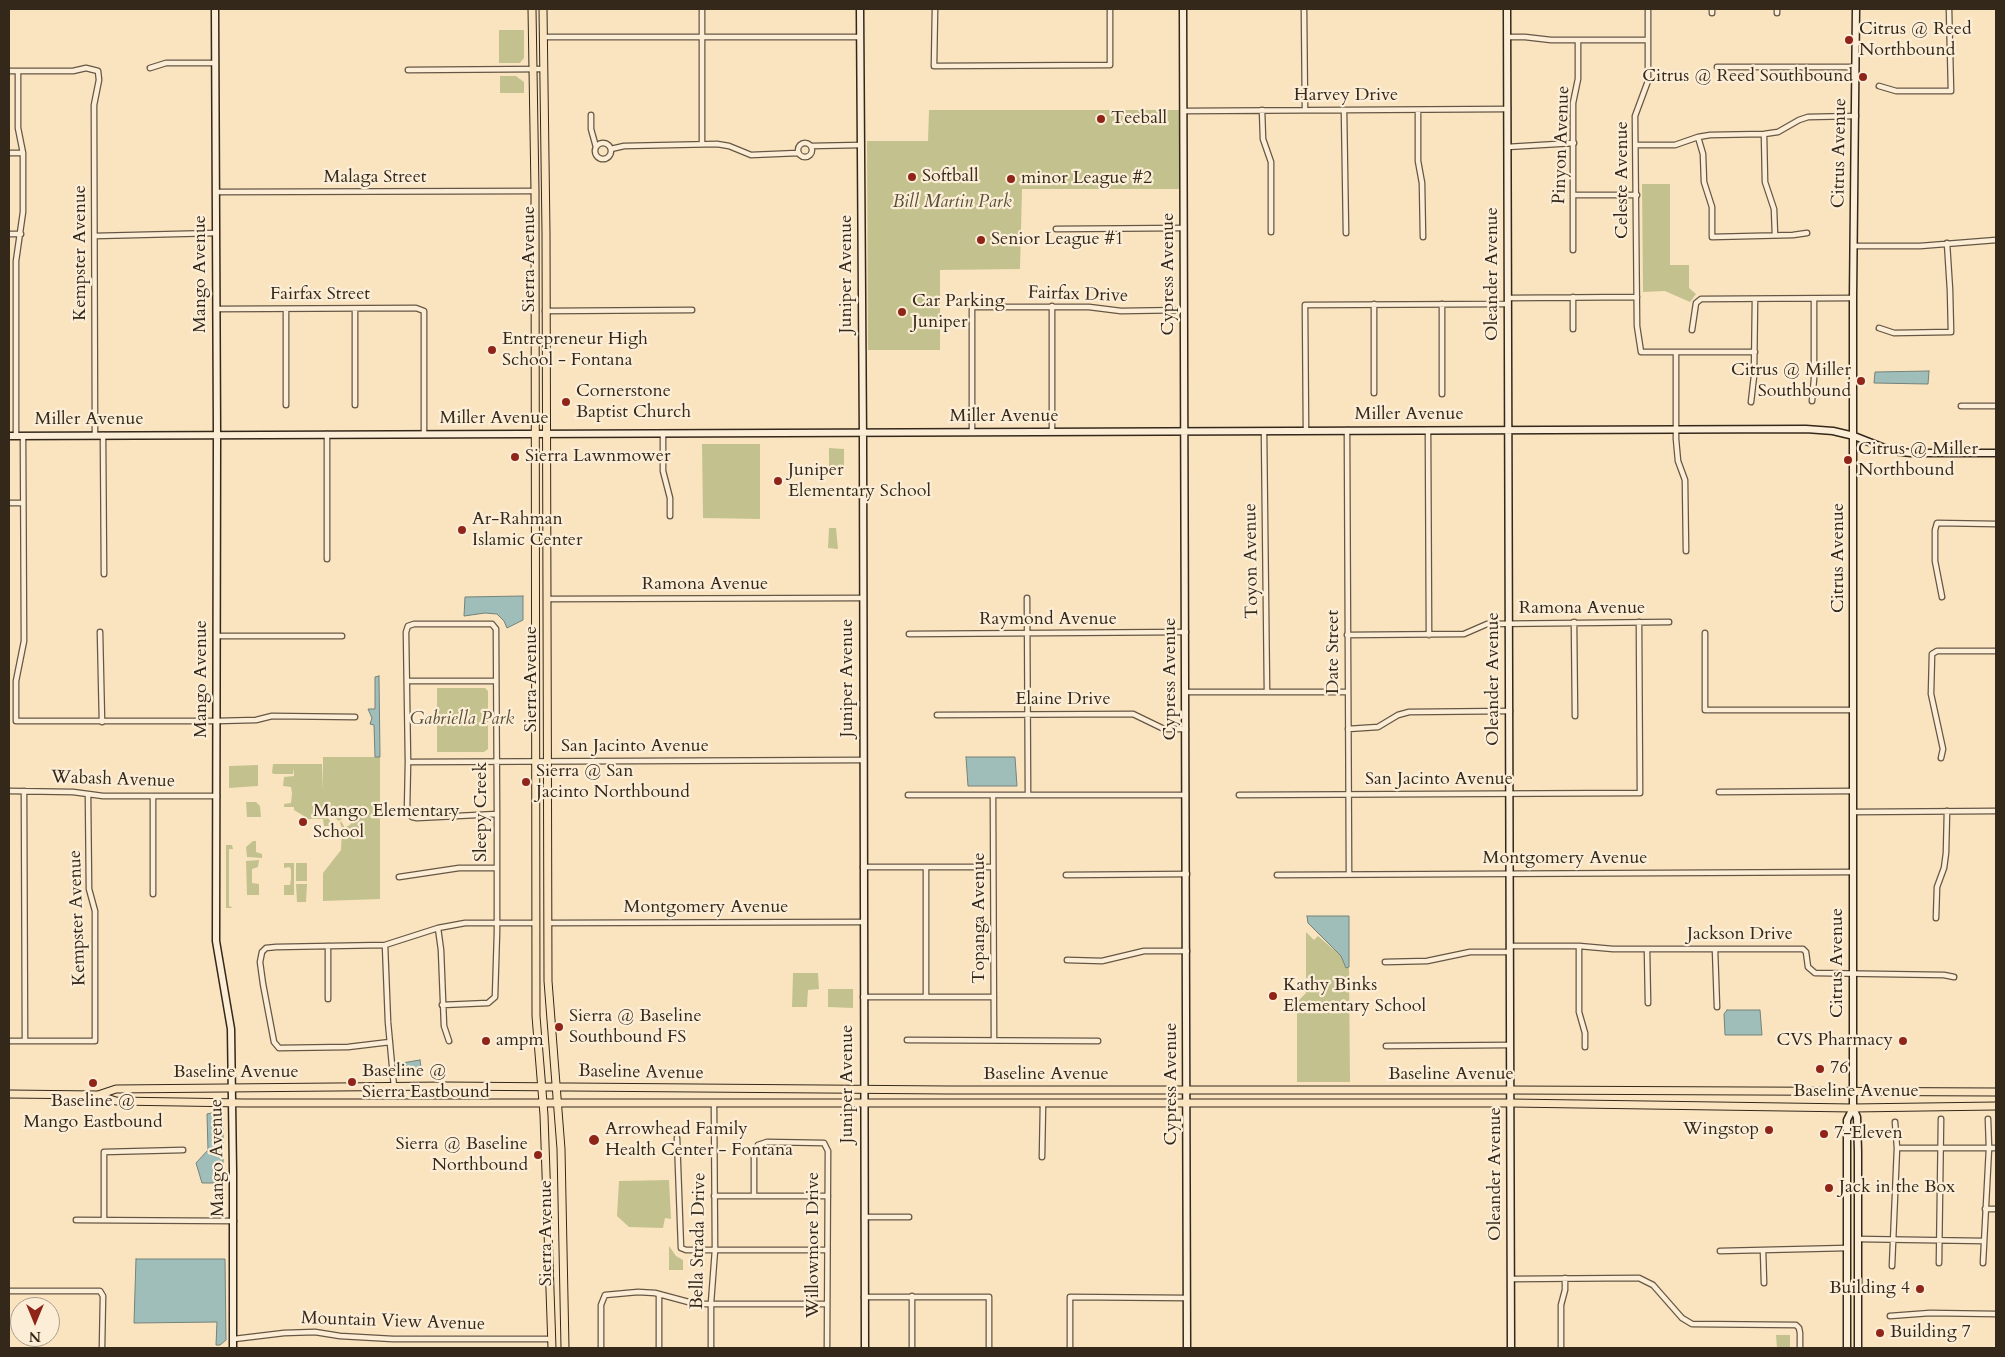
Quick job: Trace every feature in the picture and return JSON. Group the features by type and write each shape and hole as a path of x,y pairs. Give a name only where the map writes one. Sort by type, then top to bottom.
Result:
{"main road":[{"name":"Sierra Avenue","path":"532,9 535,191 536,1023 543,1104 552,1348"},
{"name":"Sierra Avenue","path":"543,9 546,201 548,981 558,1104 561,1169 562,1297 565,1348"},
{"name":"Baseline Avenue","path":"97,1095 116,1089 394,1087 864,1090 1996,1092"},
{"name":"Baseline Avenue","path":"9,1094 97,1095 116,1101 232,1103 1510,1103 1853,1108 1996,1106"}],"street":[{"name":"Mango Avenue","path":"215,9 217,435 216,941 231,1029 234,1222 233,1348"},
{"path":"702,9 702,144"},
{"name":"Juniper Avenue","path":"860,9 863,433 864,1348"},
{"path":"935,9 934,66 1110,65 1110,9"},
{"name":"Cypress Avenue","path":"1183,9 1187,1348"},
{"path":"1304,9 1305,110"},
{"name":"Oleander Avenue","path":"1507,9 1511,1348"},
{"name":"Celeste Avenue","path":"1648,9 1648,81 1636,116 1637,326 1641,352 1676,352"},
{"name":"Citrus Avenue","path":"1847,1348 1847,1120 1853,1108 1856,9"},
{"path":"1879,86 1896,91 1951,90 1949,9"},
{"path":"543,37 860,37"},
{"path":"1507,37 1551,40 1648,40"},
{"name":"Pinyon Avenue","path":"1573,250 1573,103 1578,79 1578,40"},
{"path":"150,68 166,63 215,64"},
{"path":"1717,67 1856,66"},
{"name":"Kempster Avenue","path":"18,71 86,68 98,71 99,80 94,105 95,435"},
{"path":"408,70 543,69"},
{"path":"9,71 18,71 18,123 22,153 21,234 16,261 12,436"},
{"name":"Harvey Drive","path":"1184,110 1508,109"},
{"path":"1262,110 1263,139 1270,162 1271,232"},
{"path":"1344,110 1346,233"},
{"path":"1418,110 1418,161 1422,184 1423,237"},
{"path":"591,115 591,129 596,155 602,159 609,156 611,149"},
{"path":"1636,145 1675,145 1710,135 1764,134 1778,132 1808,117 1856,116"},
{"path":"1764,134 1765,182 1774,209 1775,235"},
{"path":"1698,137 1703,154 1704,182 1712,207 1712,236 1807,233"},
{"path":"798,153 797,148 805,142 811,146 861,145"},
{"path":"596,148 599,144 604,143 611,149"},
{"path":"1507,147 1574,143"},
{"path":"611,149 624,146 702,144 729,146 751,155 798,153 803,157 809,156 812,150 811,146"},
{"path":"9,153 22,153"},
{"name":"Malaga Street","path":"216,192 535,191"},
{"path":"1573,195 1637,194"},
{"path":"1056,229 1184,228"},
{"path":"95,236 216,233"},
{"path":"9,234 21,234"},
{"path":"1854,246 1920,246 1996,240"},
{"path":"1879,328 1894,333 1951,332 1947,243"},
{"path":"1306,430 1305,305 1442,304 1637,297"},
{"path":"1573,298 1573,330"},
{"path":"1692,330 1696,303 1702,299 1854,298"},
{"path":"1751,402 1755,352 1755,299"},
{"path":"1812,401 1814,299"},
{"path":"1374,304 1374,393"},
{"path":"1442,304 1442,394"},
{"path":"1052,306 1052,432"},
{"name":"Fairfax Drive","path":"972,432 972,308 1052,306 1089,307 1122,311 1184,310"},
{"name":"Fairfax Street","path":"216,309 416,308 424,311 424,434"},
{"path":"286,309 286,405"},
{"path":"355,309 355,405"},
{"path":"545,311 692,310"},
{"path":"9,321 16,320"},
{"path":"1686,551 1685,480 1678,461 1676,429 1676,352 1755,352"},
{"path":"1961,406 1996,406"},
{"name":"Miller Avenue","path":"12,436 1819,429 1854,436 1892,451 1911,453 1996,453"},
{"name":"Date Street","path":"1347,430 1348,874"},
{"path":"1428,430 1429,634"},
{"name":"Toyon Avenue","path":"1264,431 1267,692"},
{"path":"663,433 663,472 670,498 670,516"},
{"path":"327,434 327,559"},
{"path":"103,435 104,574"},
{"path":"23,436 24,642 16,681 16,721 217,722 256,720 272,716 356,717"},
{"path":"9,503 23,503"},
{"path":"1942,597 1935,561 1935,530 1937,523 1996,524"},
{"name":"Ramona Avenue","path":"547,599 863,598"},
{"path":"1027,598 1028,795"},
{"path":"1574,622 1575,716"},
{"name":"San Jacinto Avenue","path":"1239,795 1640,793 1639,622"},
{"name":"Ramona Avenue","path":"1347,635 1464,634 1487,624 1509,623 1669,622"},
{"name":"Sleepy Creek","path":"408,681 406,632 408,626 414,624 492,624 496,629 497,814 495,990 492,1000 488,1003 442,1005"},
{"path":"100,632 102,722"},
{"name":"Raymond Avenue","path":"910,634 1186,632"},
{"path":"1705,633 1705,710 1854,710"},
{"path":"217,636 342,636"},
{"path":"1941,758 1943,748 1931,694 1932,654 1938,651 1996,650"},
{"path":"496,681 408,681 407,811 412,818 497,814"},
{"path":"1186,692 1348,692"},
{"path":"1348,729 1378,727 1398,715 1409,712 1510,711"},
{"name":"Elaine Drive","path":"937,715 1133,714 1164,729 1186,729"},
{"name":"San Jacinto Avenue","path":"408,762 863,760"},
{"name":"Wabash Avenue","path":"9,791 65,791 103,796 217,796"},
{"path":"9,1041 25,1041 24,791"},
{"path":"1718,792 1853,791"},
{"name":"Kempster Avenue","path":"25,1041 96,1041 94,911 89,889 88,794"},
{"name":"Topanga Avenue","path":"993,795 994,1040"},
{"path":"908,796 1186,795"},
{"path":"153,796 153,894"},
{"path":"1936,918 1936,895 1946,853 1947,811"},
{"path":"1853,812 1996,811"},
{"path":"863,867 993,867"},
{"path":"926,867 926,996"},
{"path":"399,877 459,868 496,868"},
{"name":"Montgomery Avenue","path":"1277,875 1853,872"},
{"path":"1066,875 1187,874"},
{"name":"Montgomery Avenue","path":"548,923 863,922"},
{"path":"390,1042 348,1047 278,1048 274,1042 263,984 260,962 262,952 266,948 385,945 438,928 466,923 536,923"},
{"path":"438,928 441,950 444,1026 450,1041"},
{"path":"385,945 394,1087"},
{"path":"328,946 328,999"},
{"path":"1579,946 1579,1012 1585,1034 1585,1047"},
{"name":"Jackson Drive","path":"1385,962 1427,961 1470,952 1579,946 1648,949 1802,949 1806,952 1808,967 1815,973 1944,975 1954,978"},
{"path":"1648,949 1648,1003"},
{"path":"1716,949 1717,1007"},
{"path":"1067,960 1102,961 1144,951 1187,951"},
{"path":"863,997 994,997"},
{"path":"907,1040 1098,1041"},
{"path":"1386,1046 1510,1045"},
{"name":"Bella Strada Drive","path":"712,1348 711,1303 715,1250 714,1104"},
{"path":"1042,1157 1043,1104"},
{"name":"Citrus Avenue","path":"1853,1108 1858,1117 1858,1348"},
{"path":"1939,1263 1941,1118"},
{"path":"1983,1264 1989,1148 1988,1120"},
{"path":"1892,1266 1897,1148 1895,1122"},
{"path":"677,1138 681,1248 686,1250 827,1250"},
{"name":"Willowmore Drive","path":"754,1196 754,1151 758,1145 767,1142 824,1143 828,1151 827,1348"},
{"path":"1897,1148 1996,1148"},
{"path":"104,1220 104,1152 183,1150"},
{"path":"714,1196 828,1196"},
{"path":"1986,1209 1996,1209"},
{"path":"864,1217 909,1217"},
{"path":"76,1220 234,1222"},
{"path":"1858,1239 1984,1241"},
{"path":"1720,1251 1847,1248"},
{"path":"1763,1250 1764,1283"},
{"path":"1561,1348 1561,1305 1566,1278"},
{"path":"1511,1279 1639,1278 1646,1280 1659,1290 1682,1318 1692,1324 1796,1325 1800,1333 1800,1348"},
{"path":"9,1291 100,1291 103,1296 102,1348"},
{"path":"601,1348 602,1304 605,1295 638,1292 659,1294 696,1304 827,1304"},
{"path":"659,1294 659,1348"},
{"path":"912,1296 912,1348"},
{"path":"864,1297 989,1297 989,1348"},
{"path":"1070,1348 1070,1297 1187,1298"},
{"path":"1890,1316 1930,1313 1996,1314"},
{"name":"Mountain View Avenue","path":"234,1339 284,1333 315,1332 340,1336 393,1339 552,1339"}],"green space":[{"path":"499,30 524,30 524,58 520,63 499,63"},
{"path":"500,76 516,76 524,82 524,93 500,93"},
{"name":"Bill Martin Park","path":"929,110 1179,110 1179,189 1022,189 1020,269 940,270 940,350 868,350 867,141 928,141"},
{"path":"1642,184 1670,184 1670,265 1689,265 1689,288 1696,294 1690,302 1665,291 1643,292"},
{"path":"702,444 760,444 760,519 703,518"},
{"path":"829,448 844,449 844,466 829,466"},
{"path":"829,528 836,528 838,549 828,548"},
{"name":"Gabriella Park","path":"437,688 485,688 488,691 488,749 484,752 437,752"},
{"path":"323,757 380,757 380,899 323,901 323,873 341,850 342,828 340,823 341,821 345,828 351,824 346,816 339,821 327,811 323,816 327,816 333,826 324,826 323,819 308,819 306,820 307,826 303,826 304,816 294,810 294,807 284,807 284,804 291,803 292,793 291,787 283,786 284,777 294,776 294,768 293,774 274,774 272,773 273,764 322,764 323,790"},
{"path":"258,765 258,786 229,788 229,766"},
{"path":"246,802 256,802 260,806 261,817 247,817"},
{"path":"253,841 256,841 256,852 262,854 262,858 247,857 246,847"},
{"path":"226,845 232,845 233,849 229,849 229,906 233,908 226,908"},
{"path":"259,860 258,867 252,869 252,883 259,884 259,895 247,895 246,861"},
{"path":"284,863 294,863 294,895 284,895 284,885 290,885 291,869 289,867 284,868"},
{"path":"296,863 307,863 307,881 296,881"},
{"path":"296,884 307,884 306,902 297,902"},
{"path":"1306,932 1314,940 1318,936 1341,956 1346,968 1349,967 1350,1082 1297,1082 1297,1002 1306,993"},
{"path":"793,973 818,973 819,989 808,990 807,1007 792,1007"},
{"path":"828,989 853,989 853,1008 828,1007"},
{"path":"669,1180 671,1219 665,1218 663,1228 629,1227 617,1216 619,1181"},
{"path":"669,1246 676,1256 683,1260 683,1270 669,1270"},
{"path":"1776,1335 1790,1335 1790,1348 1777,1348"}],"water":[{"path":"1929,371 1928,384 1874,383 1875,372"},
{"path":"523,596 523,620 507,628 504,621 497,614 485,613 464,616 465,597"},
{"path":"379,676 380,757 375,757 374,725 370,724 372,718 368,709 375,709 375,677"},
{"path":"966,757 1015,757 1017,786 968,786"},
{"path":"1307,916 1349,916 1349,967 1346,968 1341,956 1308,923"},
{"path":"1727,1010 1760,1010 1762,1035 1725,1035 1724,1014"},
{"path":"420,1060 422,1074 404,1074 402,1072 402,1063"},
{"path":"216,1112 223,1117 223,1183 202,1183 196,1163 208,1150 207,1114"},
{"path":"136,1259 225,1259 226,1340 220,1345 216,1345 217,1322 134,1323"}],"place":[{"name":"Citrus @ Reed Northbound","path":"1849,40"},
{"name":"Citrus @ Reed Southbound","path":"1863,77"},
{"name":"Teeball","path":"1101,119"},
{"name":"Softball","path":"912,177"},
{"name":"minor League #2","path":"1011,179"},
{"name":"Senior League #1","path":"981,240"},
{"name":"Car Parking Juniper","path":"902,312"},
{"name":"Entrepreneur High School - Fontana","path":"492,350"},
{"name":"Citrus @ Miller Southbound","path":"1861,381"},
{"name":"Cornerstone Baptist Church","path":"566,402"},
{"name":"Sierra Lawnmower","path":"515,457"},
{"name":"Citrus @ Miller Northbound","path":"1848,460"},
{"name":"Juniper Elementary School","path":"778,481"},
{"name":"Ar-Rahman Islamic Center","path":"462,530"},
{"name":"Sierra @ San Jacinto Northbound","path":"526,782"},
{"name":"Mango Elementary School","path":"303,822"},
{"name":"Kathy Binks Elementary School","path":"1273,996"},
{"name":"Sierra @ Baseline Southbound FS","path":"559,1027"},
{"name":"ampm","path":"486,1041"},
{"name":"CVS Pharmacy","path":"1903,1041"},
{"name":"76","path":"1820,1069"},
{"name":"Baseline @ Sierra Eastbound","path":"352,1082"},
{"name":"Baseline @ Mango Eastbound","path":"93,1083"},
{"name":"Wingstop","path":"1769,1130"},
{"name":"7-Eleven","path":"1824,1134"},
{"name":"Arrowhead Family Health Center - Fontana","path":"594,1140"},
{"name":"Sierra @ Baseline Northbound","path":"538,1155"},
{"name":"Jack in the Box","path":"1829,1188"},
{"name":"Building 4","path":"1920,1289"},
{"name":"Building 7","path":"1880,1333"}]}
